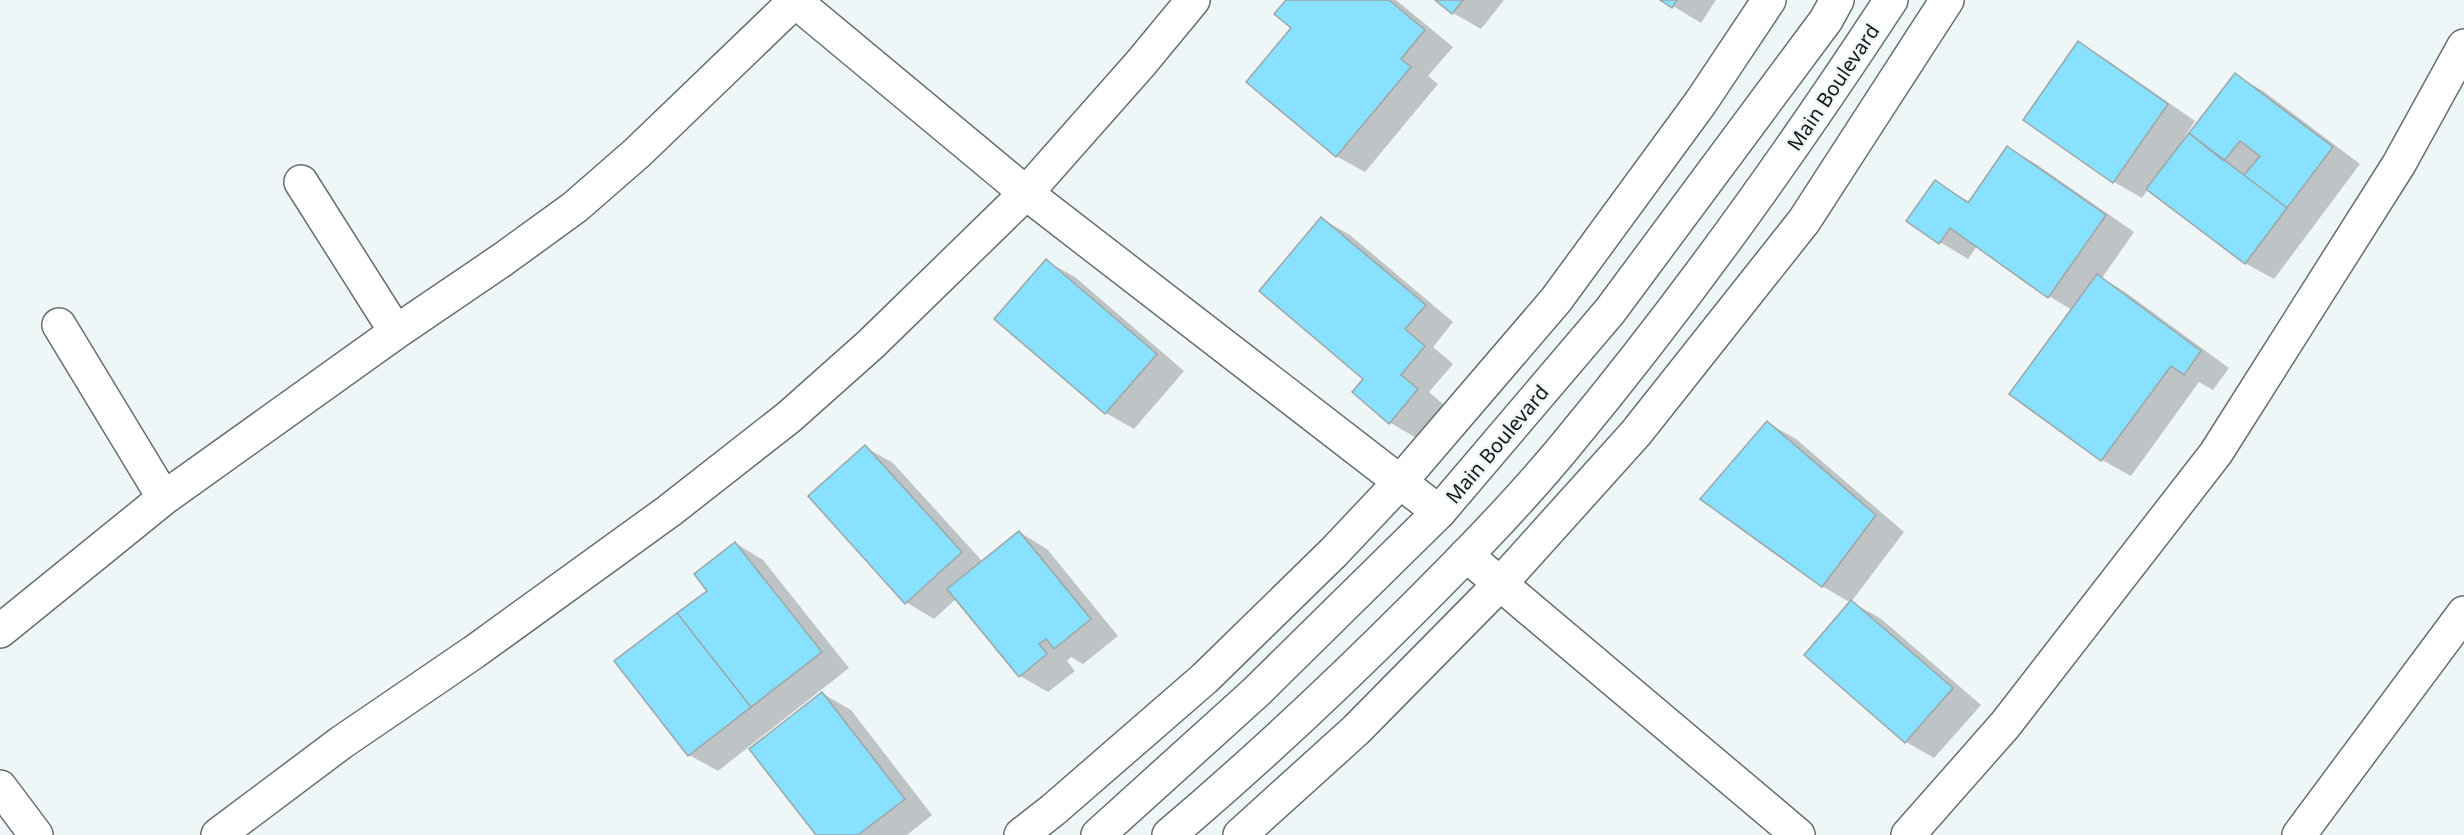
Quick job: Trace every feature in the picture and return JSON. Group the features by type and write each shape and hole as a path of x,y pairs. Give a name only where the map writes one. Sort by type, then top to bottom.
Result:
{"street":[{"path":"0,631 164,498 575,207 637,153 796,0 1026,193 1439,512"},
{"path":"218,835 342,742 474,651 669,511 789,417 871,344 1026,193 1141,63 1192,0"},
{"path":"1021,835 1205,678 1335,552 1400,482 1556,300 1701,102 1769,0"},
{"name":"Main Boulevard","path":"1098,835 1255,693 1439,512 1610,312 1812,39 1837,0"},
{"name":"Main Boulevard","path":"1169,835 1228,784 1363,658 1466,555 1565,447 1646,344 1787,156 1892,0"},
{"path":"1240,835 1356,730 1500,584 1636,433 1804,221 1947,0"},
{"path":"1908,835 2005,725 2216,453 2399,164 2464,46"},
{"path":"301,182 396,332"},
{"path":"59,325 164,498"},
{"path":"1466,555 1798,835"},
{"path":"2300,835 2460,627"},
{"path":"0,787 36,835"}],"building":[{"path":"1286,0 1389,0 1425,30 1401,59 1411,67 1336,157 1246,82 1291,28 1274,14"},
{"path":"1435,0 1463,0 1452,14"},
{"path":"1660,0 1677,0 1672,8"},
{"path":"2078,41 2168,104 2113,183 2023,120"},
{"path":"2235,73 2333,147 2287,208 2244,175 2260,156 2240,141 2224,161 2189,133"},
{"path":"2189,133 2287,208 2245,264 2146,189"},
{"path":"2007,146 2106,215 2048,298 1950,228 1939,244 1906,221 1935,180 1968,203"},
{"path":"1321,217 1426,305 1405,329 1425,346 1401,375 1418,389 1389,424 1352,392 1363,379 1259,291"},
{"path":"1046,259 1157,354 1105,414 994,319"},
{"path":"2097,274 2201,351 2184,375 2171,366 2101,461 2009,394"},
{"path":"1767,421 1876,515 1822,587 1700,499"},
{"path":"865,445 962,552 905,604 808,496"},
{"path":"1019,531 1091,619 1054,649 1046,639 1039,644 1047,654 1019,677 947,589"},
{"path":"735,542 822,652 751,707 677,613 707,591 694,574"},
{"path":"1851,600 1953,688 1905,743 1804,655"},
{"path":"677,613 751,707 688,756 614,661"},
{"path":"822,692 905,799 858,835 816,835 749,749"}]}
